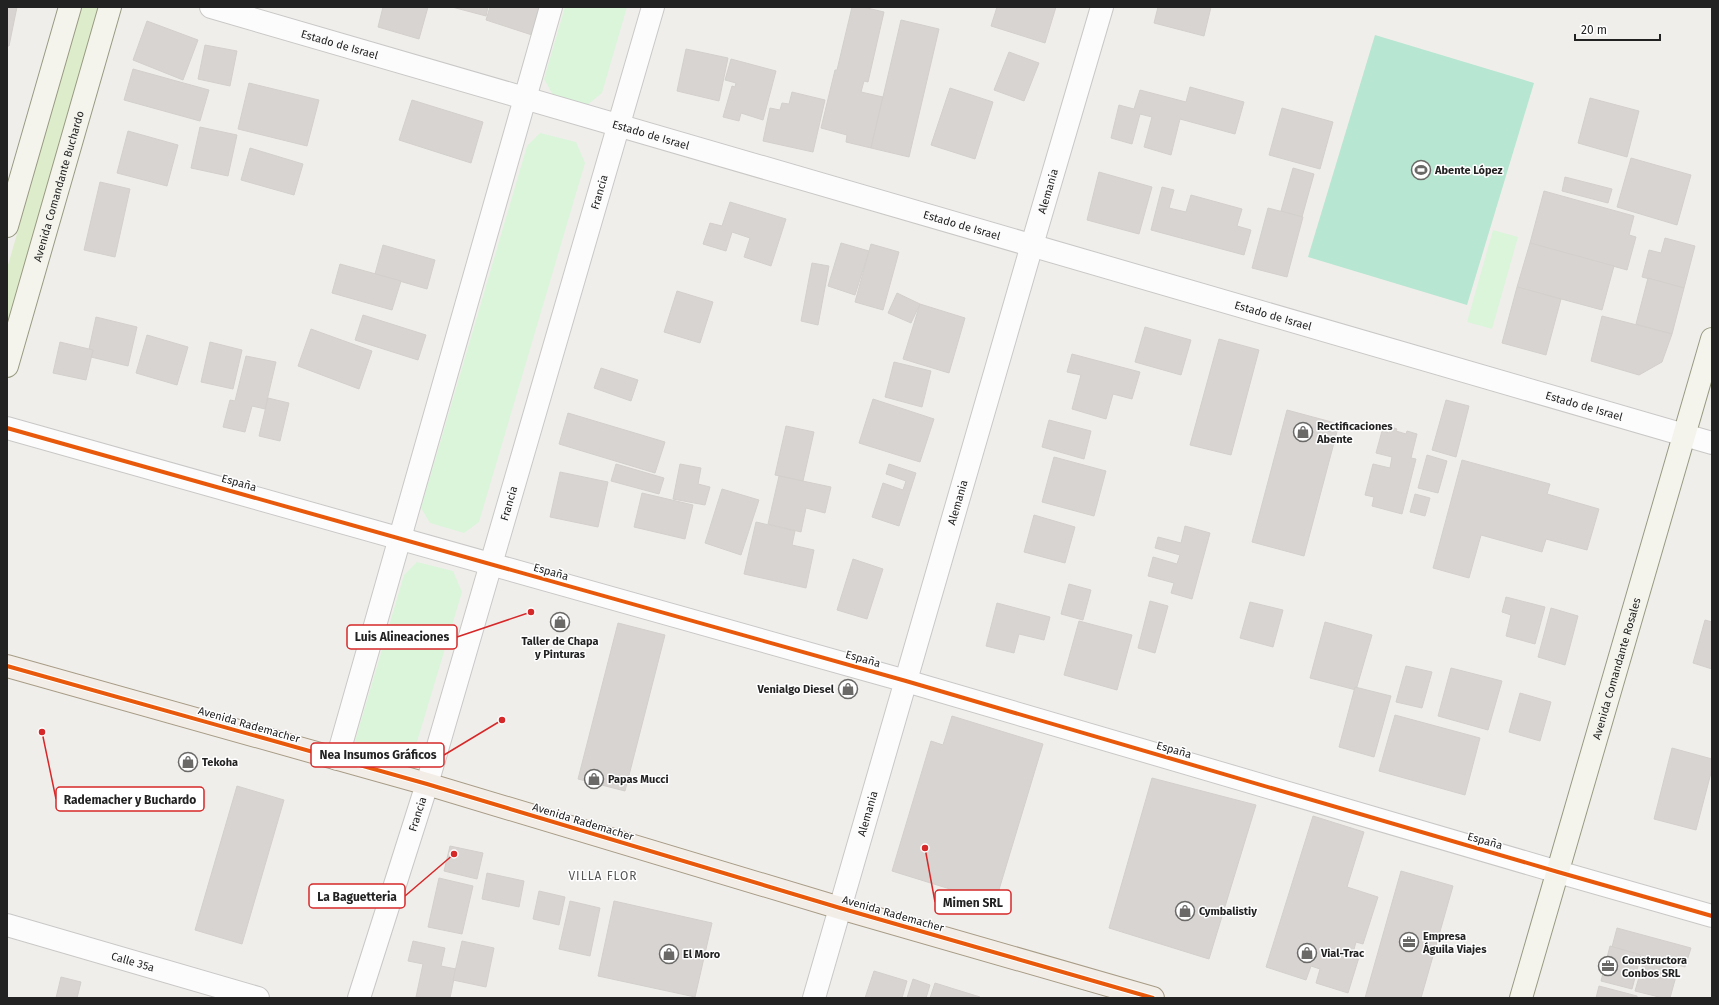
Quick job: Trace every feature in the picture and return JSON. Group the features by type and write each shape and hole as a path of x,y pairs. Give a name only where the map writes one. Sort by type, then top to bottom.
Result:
{"main road":[{"path":"7,226 70,7"},
{"name":"Avenida Comandante Buchardo","path":"7,366 110,7"},
{"name":"Avenida Comandante Rosales","path":"1521,998 1712,339"},
{"name":"Avenida Rademacher","path":"7,666 427,784 840,908 1153,998"}],"street":[{"name":"Estado de Israel","path":"211,7 1712,443"},
{"path":"337,759 551,7"},
{"name":"Francia","path":"359,998 427,784 653,7"},
{"name":"Alemania","path":"814,998 1102,7"},
{"name":"España","path":"7,428 906,681 1712,916"},
{"name":"Calle 35a","path":"7,925 258,998"}],"green space":[{"path":"81,7 99,7 7,328 7,269"},
{"path":"565,7 627,7 602,93 587,105 553,95 544,79"},
{"name":"Abente López","path":"1375,35 1534,83 1467,305 1308,257"},
{"path":"540,133 576,142 585,163 479,522 464,533 430,523 421,508 527,146"},
{"path":"1493,230 1518,237 1492,329 1467,322"},
{"path":"417,562 453,571 462,592 413,755 398,767 364,756 355,741 404,575"}],"building":[{"path":"7,7 17,7 9,46 7,46"},
{"path":"383,7 428,7 419,39 378,27"},
{"path":"452,7 488,7 486,16"},
{"path":"490,7 544,7 535,36 486,20"},
{"path":"852,7 863,7 884,12 868,82 864,81 861,92 883,97 871,148 846,142 847,135 821,128"},
{"path":"997,7 1056,7 1045,43 991,26"},
{"path":"1158,7 1211,7 1204,36 1154,23"},
{"path":"901,20 939,29 909,157 871,148"},
{"path":"147,21 198,40 183,80 133,60"},
{"path":"205,45 237,51 230,86 198,79"},
{"path":"686,49 728,58 719,101 677,91"},
{"path":"1009,52 1039,63 1024,101 994,90"},
{"path":"731,59 776,71 763,120 741,113 739,121 723,117 732,86 735,87 736,83 725,80"},
{"path":"133,69 209,90 200,121 124,100"},
{"path":"249,83 319,100 307,146 238,129"},
{"path":"1190,87 1244,102 1235,134 1180,119 1171,155 1144,147 1152,117 1140,114 1132,144 1111,138 1119,105 1134,109 1140,90 1186,102"},
{"path":"950,88 993,102 975,159 931,145"},
{"path":"792,92 825,100 813,152 763,141 770,108 780,110 782,103 789,104"},
{"path":"1590,98 1639,111 1627,157 1578,143"},
{"path":"412,100 483,122 471,163 399,140"},
{"path":"1282,108 1333,122 1320,169 1269,155"},
{"path":"200,127 237,135 228,176 191,168"},
{"path":"128,131 178,145 167,186 117,173"},
{"path":"250,148 303,164 294,195 241,180"},
{"path":"1631,158 1691,175 1677,225 1617,207"},
{"path":"1293,168 1314,174 1302,217 1281,211"},
{"path":"1099,172 1152,187 1139,234 1087,220"},
{"path":"1565,177 1612,189 1608,203 1562,191"},
{"path":"100,182 130,189 115,257 84,250"},
{"path":"1162,187 1174,190 1169,208 1186,212 1191,195 1242,209 1237,226 1251,230 1244,255 1151,230"},
{"path":"1544,191 1634,216 1629,235 1636,237 1627,270 1530,243"},
{"path":"730,202 786,219 771,266 744,257 750,238 732,232 726,251 703,244 710,223 722,226"},
{"path":"1268,208 1303,217 1287,277 1252,268"},
{"path":"1665,238 1695,246 1684,288 1642,277 1649,250 1661,253"},
{"path":"841,243 869,251 855,295 828,286"},
{"path":"1530,243 1614,266 1602,310 1517,287"},
{"path":"871,244 899,252 883,310 855,302"},
{"path":"383,245 435,260 427,289 375,274"},
{"path":"812,263 829,266 818,325 801,321"},
{"path":"340,264 401,281 392,310 332,293"},
{"path":"1648,278 1684,288 1672,334 1636,324"},
{"path":"1517,287 1561,299 1546,355 1502,343"},
{"path":"677,291 713,302 700,343 664,332"},
{"path":"897,293 920,304 911,323 888,313"},
{"path":"920,304 965,318 949,373 903,359"},
{"path":"363,315 426,335 418,360 355,340"},
{"path":"1602,316 1672,334 1662,362 1639,375 1591,361"},
{"path":"96,317 137,327 128,366 91,357 93,350 89,349"},
{"path":"1145,327 1191,340 1181,375 1135,362"},
{"path":"311,329 372,351 359,389 298,366"},
{"path":"147,335 188,347 177,385 136,373"},
{"path":"1219,339 1259,350 1231,455 1190,445"},
{"path":"60,342 93,350 86,380 53,373"},
{"path":"210,342 242,350 233,389 201,382"},
{"path":"1072,354 1140,372 1132,399 1113,394 1106,419 1072,409 1081,375 1067,372"},
{"path":"246,356 276,362 265,409 252,406 245,432 223,427 230,400 235,401"},
{"path":"894,362 931,371 922,407 885,397"},
{"path":"601,368 638,380 631,401 594,388"},
{"path":"268,398 289,403 280,441 259,436"},
{"path":"873,399 934,419 920,462 859,443"},
{"path":"1446,400 1469,406 1456,457 1432,450"},
{"path":"1287,410 1339,424 1304,556 1252,542"},
{"path":"568,413 665,442 655,473 559,444"},
{"path":"1049,420 1091,431 1084,459 1042,447"},
{"path":"786,426 814,432 803,481 775,475"},
{"path":"1391,427 1397,429 1396,431 1406,434 1407,431 1417,434 1411,458 1416,459 1402,514 1372,506 1374,497 1365,495 1373,464 1390,468 1392,457 1376,453 1382,431 1389,433"},
{"path":"1427,455 1447,461 1438,493 1418,488"},
{"path":"1054,457 1106,471 1094,516 1042,502"},
{"path":"1462,460 1550,484 1547,494 1599,509 1587,550 1546,539 1542,552 1481,535 1469,578 1433,568"},
{"path":"616,464 664,478 659,494 611,481"},
{"path":"680,464 701,468 698,484 710,487 705,505 673,499"},
{"path":"889,464 916,473 899,526 872,517 883,483 903,490 906,481 886,474"},
{"path":"560,472 608,482 598,527 550,517"},
{"path":"779,476 831,487 825,513 806,508 801,532 768,524"},
{"path":"722,489 759,500 741,555 705,543"},
{"path":"642,493 693,505 685,539 634,527"},
{"path":"1415,494 1430,498 1425,516 1410,512"},
{"path":"1034,515 1075,527 1065,563 1024,552"},
{"path":"756,522 795,531 792,545 814,550 806,588 744,574"},
{"path":"1185,526 1210,533 1192,599 1171,593 1174,583 1148,576 1153,557 1177,564 1180,555 1155,548 1158,537 1181,543"},
{"path":"853,559 883,569 867,619 837,610"},
{"path":"1069,584 1091,590 1083,620 1061,614"},
{"path":"1506,597 1545,607 1535,644 1506,636 1511,615 1502,612"},
{"path":"1150,601 1168,606 1155,653 1138,648"},
{"path":"1250,602 1283,610 1273,647 1240,638"},
{"path":"997,603 1050,617 1044,640 1019,634 1014,653 986,646"},
{"path":"1551,608 1578,616 1565,665 1538,657"},
{"path":"1705,620 1712,622 1712,669 1693,663"},
{"path":"1079,621 1132,635 1117,690 1064,675"},
{"path":"1325,622 1372,635 1356,690 1310,678"},
{"path":"618,623 665,635 625,791 578,779"},
{"path":"1406,666 1432,672 1422,708 1396,702"},
{"path":"1451,668 1502,681 1488,730 1438,716"},
{"path":"1355,687 1391,696 1374,757 1339,747"},
{"path":"1520,693 1551,702 1540,741 1509,732"},
{"path":"1395,715 1480,738 1465,795 1379,771"},
{"path":"952,716 1043,744 995,903 892,871 931,741 943,745"},
{"path":"1672,748 1712,759 1712,769 1696,830 1654,819"},
{"path":"1152,778 1256,805 1209,959 1109,928"},
{"path":"237,786 284,800 242,944 195,930"},
{"path":"1313,816 1364,832 1347,887 1378,897 1363,944 1356,942 1353,953 1360,954 1348,993 1316,983 1320,969 1311,966 1306,980 1266,967"},
{"path":"450,846 483,853 477,879 444,871"},
{"name":"Empresa Águila Viajes","path":"1401,871 1453,886 1421,998 1365,998"},
{"path":"487,873 524,881 519,907 482,899"},
{"path":"439,878 473,886 462,934 428,927"},
{"path":"539,891 565,897 559,925 533,919"},
{"path":"570,901 600,908 590,956 559,949"},
{"path":"614,901 712,923 695,997 598,976"},
{"path":"1617,928 1691,948 1685,967 1612,947"},
{"path":"413,941 445,948 441,966 456,969 450,998 416,997 423,964 408,961"},
{"path":"462,941 494,948 486,987 453,980"},
{"path":"1610,946 1641,955 1632,989 1601,981"},
{"path":"1644,960 1678,969 1670,998 1663,998 1635,991"},
{"path":"874,971 907,981 902,998 865,998"},
{"path":"61,977 81,982 77,998 56,998"},
{"path":"913,979 930,985 926,998 907,998"},
{"path":"935,983 980,997 930,998"},
{"path":"1599,986 1637,996 1637,998 1596,998"}],"cycle path":[{"path":"7,428 906,681 1712,916"},
{"path":"7,666 427,784 840,908 1153,998"}],"place":[{"name":"Abente López","path":"1421,170"},
{"name":"Rectificaciones Abente","path":"1303,432"},
{"name":"Luis Alineaciones","path":"531,612"},
{"name":"Taller de Chapa y Pinturas","path":"560,622"},
{"name":"Venialgo Diesel","path":"848,689"},
{"name":"Nea Insumos Gráficos","path":"502,720"},
{"name":"Rademacher y Buchardo","path":"42,732"},
{"name":"Tekoha","path":"188,762"},
{"name":"Papas Mucci","path":"594,779"},
{"name":"Mimen SRL","path":"925,848"},
{"name":"La Baguetteria","path":"454,854"},
{"name":"Cymbalistiy","path":"1185,911"},
{"name":"Empresa Águila Viajes","path":"1409,942"},
{"name":"Vial-Trac","path":"1307,953"},
{"name":"El Moro","path":"669,954"},
{"name":"Constructora Conbos SRL","path":"1608,966"}],"district":[{"name":"VILLA FLOR","path":"603,876"}]}
